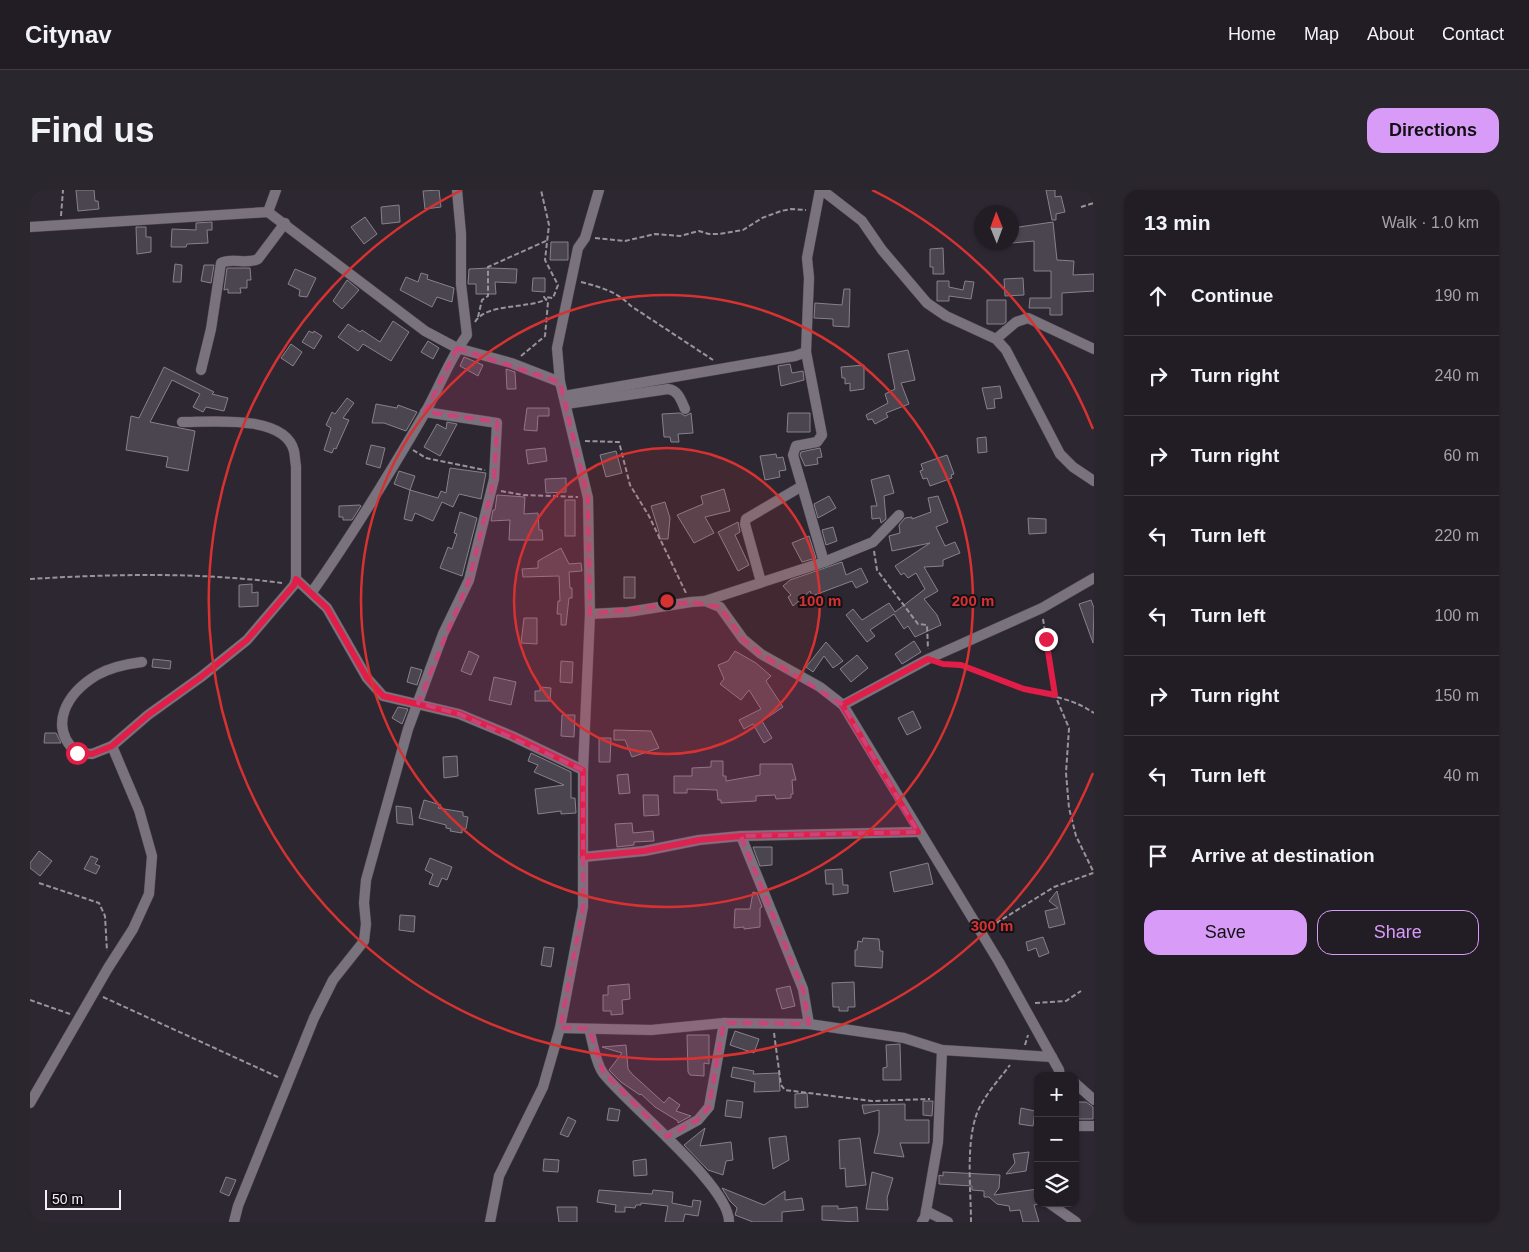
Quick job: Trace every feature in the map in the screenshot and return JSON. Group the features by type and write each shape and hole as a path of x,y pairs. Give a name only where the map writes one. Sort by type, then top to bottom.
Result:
{"street":[{"path":"268,212 276,190"},
{"path":"312,592 353,532 425,412 457,348 467,334 461,284 461,234 457,190"},
{"path":"490,1222 492,1202 499,1176 542,1087 560,1028 583,907 583,770 590,614 588,498 566,400 560,382 556,348 578,248 585,238 599,190"},
{"path":"824,562 793,450 796,446 817,442 822,435 806,352 809,287 808,258 814,212 821,190 862,221 882,250 928,304 946,316 996,338 1006,350 1060,454 1073,467 1094,481"},
{"path":"30,227 268,212 285,223 425,331 457,348 511,363 560,382"},
{"path":"201,370 221,263 226,260 252,262 258,259 285,223"},
{"path":"996,338 1016,322 1028,318 1094,349"},
{"path":"566,400 723,367 795,356 806,352"},
{"path":"566,400 668,389 678,394 685,409"},
{"path":"234,1222 238,1206 290,1082 314,1018 333,980 364,942 366,880 408,729 444,634 469,580 491,490 494,472 496,423 494,421 425,412"},
{"path":"142,662 120,665 96,675 68,701 61,721 66,743 77,753 92,754 112,746 148,715 201,677 247,640 295,582 296,466 294,450 285,436 267,426 250,422 182,422"},
{"path":"761,582 745,524 746,519 802,486"},
{"path":"705,602 824,562 872,542 899,514"},
{"path":"842,705 928,659 1042,608 1094,578"},
{"path":"295,582 312,592 327,608 367,678 383,696 460,714 512,736 583,770"},
{"path":"590,614 628,612 691,602 705,602 720,607 743,639 761,654 820,687 842,705 918,832 981,932 1061,1072"},
{"path":"30,1103 108,968 133,929 149,894 152,856 139,810 112,746"},
{"path":"583,857 644,851 699,840 741,836 918,832"},
{"path":"741,836 803,989 810,1024"},
{"path":"560,1028 651,1030 724,1023 810,1024 904,1038 942,1050 1052,1057"},
{"path":"666,1137 698,1120 709,1107 724,1023"},
{"path":"589,1029 602,1072 666,1137 722,1199 730,1212 729,1222"},
{"path":"922,1222 926,1211 938,1142 942,1050"},
{"path":"1079,1087 1094,1100"},
{"path":"1079,1126 1094,1126"},
{"path":"1055,1207 1076,1222"},
{"path":"926,1211 948,1222"}],"path":[{"path":"61,226 62,190"},
{"path":"511,363 546,336 547,299 544,297 553,298 558,285 545,260 549,225 541,190"},
{"path":"1081,208 1094,203"},
{"path":"585,238 626,241 655,234 680,236 702,231 714,235 743,230 762,218 781,211 791,209 814,212"},
{"path":"467,334 478,317 482,300 488,296 488,268 548,240"},
{"path":"571,279 615,293 723,367"},
{"path":"478,317 502,308 530,306 547,299"},
{"path":"575,442 620,442 630,485 648,516 691,602"},
{"path":"405,444 426,458 494,472"},
{"path":"491,490 523,495 588,498"},
{"path":"872,542 878,570 918,624 927,625 928,659 943,664 961,665 1024,689 1072,700 1094,713"},
{"path":"30,579 167,575 295,582"},
{"path":"981,932 1054,887 1094,873 1076,836 1069,808 1066,773 1068,728 1055,695 1042,608"},
{"path":"39,883 100,903 105,916 108,968"},
{"path":"1022,1004 1066,1001 1081,991"},
{"path":"94,993 181,1031 234,1059 290,1082"},
{"path":"30,1000 80,1017"},
{"path":"970,1222 972,1174 969,1151 974,1125 981,1104 1027,1041 1031,1018"},
{"path":"773,1023 781,1085 785,1090 872,1101 940,1098"}],"highlighted area":[{"path":"457,348 560,382 588,498 590,614 691,602 720,607 743,639 761,654 843,705 918,832 741,836 803,989 809,1024 724,1023 709,1107 698,1120 667,1137 603,1072 589,1029 560,1028 583,907 583,770 459,714 418,703 469,580 494,479 497,422 425,412"}],"building":[{"path":"76,190 94,190 95,201 98,201 99,209 78,211"},
{"path":"439,190 441,207 425,209 423,191"},
{"path":"1046,190 1055,190 1055,197 1061,196 1065,212 1056,214 1056,220 1052,220"},
{"path":"399,205 400,222 382,224 381,207"},
{"path":"365,217 377,234 364,244 351,227"},
{"path":"212,222 212,230 207,230 208,243 187,244 186,247 171,247 172,229 196,230 196,223"},
{"path":"1053,222 1057,260 1074,261 1073,275 1094,274 1094,291 1062,293 1062,315 1050,315 1050,308 1029,308 1030,298 1051,298 1051,271 1034,271 1034,241 1019,242 1019,227"},
{"path":"136,227 146,227 146,237 151,237 151,252 137,254"},
{"path":"551,242 568,242 568,260 550,260"},
{"path":"943,248 944,274 933,274 933,267 930,267 930,249"},
{"path":"175,264 182,265 181,282 173,282"},
{"path":"204,265 214,265 211,283 201,281"},
{"path":"227,268 250,268 251,280 247,280 247,288 240,288 241,293 228,293 228,289 224,290"},
{"path":"295,269 316,278 307,297 299,296 300,290 288,284"},
{"path":"469,269 517,269 516,283 495,282 496,294 476,294 476,284 468,284"},
{"path":"421,273 428,275 427,279 454,288 452,302 437,297 432,307 400,290 406,277 418,282"},
{"path":"533,278 545,278 545,292 532,291"},
{"path":"1023,278 1024,295 1005,296 1004,279"},
{"path":"347,280 359,290 342,309 333,301"},
{"path":"937,281 949,281 949,287 963,290 965,281 974,282 971,299 949,296 949,301 937,301"},
{"path":"844,289 850,289 849,327 833,326 833,319 814,318 815,303 842,305"},
{"path":"987,300 1006,300 1006,322 1003,324 987,324"},
{"path":"393,321 409,332 391,361 363,344 358,351 338,337 348,324 360,332 362,330 380,342"},
{"path":"309,331 313,333 314,331 322,336 314,349 302,342"},
{"path":"428,341 439,348 433,359 421,352"},
{"path":"291,344 302,352 293,366 281,358"},
{"path":"908,350 915,380 901,383 909,404 886,413 888,417 875,424 872,419 868,420 866,415 888,403 885,394 895,389 888,354"},
{"path":"464,357 483,365 478,376 460,366"},
{"path":"790,364 792,373 803,371 804,380 781,386 778,366"},
{"path":"864,365 864,389 850,391 850,383 845,384 845,378 842,378 841,367"},
{"path":"164,367 214,392 212,394 228,398 224,411 206,407 203,412 193,407 200,394 172,380 150,422 195,431 188,471 166,467 168,457 126,450 131,416 139,418"},
{"path":"506,369 515,372 516,389 507,389"},
{"path":"1000,386 1002,398 994,399 995,408 987,409 982,388"},
{"path":"347,398 354,403 343,418 349,420 336,449 334,448 332,453 324,450 331,428 326,425 332,412 335,414"},
{"path":"376,404 397,408 398,405 417,412 406,431 384,423 372,423"},
{"path":"527,408 549,408 549,416 538,416 537,431 524,430"},
{"path":"680,413 685,416 691,413 693,433 678,434 679,442 671,442 670,437 664,437 662,414"},
{"path":"788,413 810,413 810,432 787,432"},
{"path":"447,422 457,424 440,456 424,447 437,424 446,429"},
{"path":"986,437 987,452 978,453 977,438"},
{"path":"371,445 385,448 380,468 366,464"},
{"path":"545,448 547,461 528,464 526,450"},
{"path":"820,448 822,457 817,458 818,464 805,466 800,455 801,452"},
{"path":"616,451 622,473 606,477 600,455"},
{"path":"776,454 777,458 783,457 786,470 779,471 780,477 765,480 760,456"},
{"path":"947,455 954,474 951,475 952,478 930,486 927,478 923,479 920,471 923,470 921,464"},
{"path":"450,468 486,473 481,499 459,494 453,507 442,502 433,521 415,513 412,521 404,519 410,490 438,498 441,491 446,493"},
{"path":"399,471 415,476 410,490 394,484"},
{"path":"889,475 894,493 884,496 886,519 881,523 880,518 872,519 871,506 877,506 871,480"},
{"path":"566,478 566,492 546,493 545,479"},
{"path":"724,489 730,511 705,517 714,533 694,543 677,515 703,504 701,496"},
{"path":"497,495 525,497 524,514 538,513 539,530 542,530 543,540 509,540 510,520 491,521"},
{"path":"829,496 836,508 818,518 814,504"},
{"path":"938,496 948,522 936,527 945,546 955,542 960,553 943,560 943,566 924,567 938,591 924,599 937,615 941,625 915,637 908,626 904,629 894,614 870,630 875,636 867,642 846,615 853,609 862,620 889,603 895,612 925,589 916,573 908,578 904,573 901,575 895,566 930,543 892,551 889,536 900,533 899,525 905,518 912,517 912,519 931,512 928,498"},
{"path":"565,500 575,500 575,536 565,536"},
{"path":"665,502 670,518 668,539 659,539 659,532 651,506"},
{"path":"339,506 361,506 352,520 343,520 343,517 339,517"},
{"path":"460,512 477,518 462,576 440,568 448,547 452,549 457,534 454,533"},
{"path":"1028,518 1046,519 1046,533 1029,534"},
{"path":"738,522 740,532 735,535 749,565 738,571 718,532"},
{"path":"833,527 837,541 826,545 822,530"},
{"path":"809,536 816,558 802,562 792,543"},
{"path":"561,548 569,564 581,563 582,571 569,572 572,598 569,598 566,625 561,625 561,614 557,614 558,601 560,601 559,576 523,577 522,569 538,568 538,561"},
{"path":"842,562 846,575 861,568 868,582 856,588 852,581 812,596 810,591 793,606 788,597 791,595 783,586 790,580"},
{"path":"624,577 635,577 635,598 624,598"},
{"path":"252,584 252,593 258,592 258,606 239,607 239,585"},
{"path":"1091,600 1094,608 1093,643 1079,604"},
{"path":"524,618 537,618 537,644 521,643"},
{"path":"914,641 921,652 902,664 895,654"},
{"path":"826,642 843,661 833,668 824,656 813,672 806,667"},
{"path":"469,651 479,656 471,675 461,671"},
{"path":"735,651 756,663 771,676 766,681 783,707 762,721 772,738 764,743 753,724 744,729 739,720 761,709 749,690 741,700 720,684 724,679 718,665 728,661"},
{"path":"857,655 868,668 851,682 840,669"},
{"path":"153,659 171,661 170,669 152,667"},
{"path":"561,661 573,662 572,683 560,682"},
{"path":"411,667 422,670 417,685 407,682"},
{"path":"494,677 516,682 511,705 489,700"},
{"path":"540,687 551,688 550,701 535,701 535,691 540,691"},
{"path":"398,707 408,709 402,724 392,718"},
{"path":"913,711 921,728 907,735 898,718"},
{"path":"562,715 575,715 574,737 561,736"},
{"path":"614,730 651,731 659,748 632,757 625,740 614,740"},
{"path":"45,733 56,733 61,743 44,743"},
{"path":"599,738 611,738 610,762 599,762"},
{"path":"531,753 571,772 571,798 575,798 576,813 561,814 561,811 538,814 535,789 564,785 534,772 538,765 528,761"},
{"path":"457,756 458,776 444,778 443,757"},
{"path":"711,761 723,761 723,776 726,776 726,781 760,775 760,764 792,764 796,780 792,780 793,794 791,794 791,798 776,799 775,795 756,796 756,801 721,803 721,800 718,800 717,790 687,789 687,793 674,793 674,776 692,776 692,768 711,767"},
{"path":"628,774 630,793 619,794 617,775"},
{"path":"643,795 658,795 659,815 644,816"},
{"path":"424,800 441,805 438,808 463,812 463,816 468,817 466,829 462,829 462,833 450,831 451,829 446,828 446,825 419,818"},
{"path":"396,806 411,808 413,825 397,823"},
{"path":"632,823 633,833 653,831 654,841 634,842 634,845 617,847 615,824"},
{"path":"753,847 772,847 772,865 760,866"},
{"path":"39,851 52,861 40,876 30,868 30,863"},
{"path":"91,856 98,859 95,864 100,866 96,874 84,869"},
{"path":"430,858 452,867 447,880 442,878 438,887 429,884 433,874 425,870"},
{"path":"928,863 933,884 894,892 890,872"},
{"path":"842,869 843,885 848,885 848,893 833,895 833,884 826,884 825,870"},
{"path":"1057,891 1065,924 1049,928 1045,911 1058,908 1049,901"},
{"path":"753,892 757,893 762,907 760,908 760,927 734,928 735,909 750,909"},
{"path":"400,915 415,916 414,932 399,930"},
{"path":"1043,937 1049,953 1039,957 1036,948 1028,951 1026,942"},
{"path":"863,938 879,939 880,951 883,951 882,968 855,966 855,950 857,950 858,941 862,942"},
{"path":"544,947 554,948 551,967 541,965"},
{"path":"854,982 855,1007 848,1007 848,1011 839,1011 839,1007 833,1007 832,983"},
{"path":"629,984 630,999 622,1000 623,1014 611,1015 611,1011 603,1011 603,995 608,995 608,986"},
{"path":"790,986 795,1006 782,1009 776,989"},
{"path":"735,1031 759,1039 754,1053 730,1045"},
{"path":"687,1035 709,1035 709,1064 704,1063 704,1076 690,1075 688,1072"},
{"path":"900,1044 901,1080 883,1080 883,1068 887,1067 886,1045"},
{"path":"626,1045 628,1069 632,1074 664,1103 669,1097 680,1105 676,1111 691,1116 678,1123 678,1121 655,1107 641,1094 621,1082 609,1070 622,1053 602,1047"},
{"path":"733,1067 754,1071 753,1074 779,1073 780,1091 754,1092 755,1082 731,1077"},
{"path":"807,1093 808,1107 795,1108 795,1094"},
{"path":"727,1100 743,1102 741,1118 725,1116"},
{"path":"923,1101 933,1101 932,1116 923,1115"},
{"path":"1079,1102 1086,1102 1093,1107 1093,1119 1079,1119"},
{"path":"905,1104 905,1120 929,1120 929,1143 900,1143 904,1157 874,1153 879,1132 879,1110 864,1114 862,1105"},
{"path":"609,1108 620,1110 618,1121 607,1120"},
{"path":"1021,1108 1034,1111 1033,1126 1019,1124"},
{"path":"568,1117 576,1121 568,1137 560,1134"},
{"path":"705,1128 700,1146 731,1142 733,1160 726,1161 723,1175 708,1170 684,1145"},
{"path":"786,1136 789,1160 773,1169 769,1138"},
{"path":"860,1138 866,1185 846,1187 845,1168 840,1169 839,1140"},
{"path":"1029,1152 1026,1171 1006,1174 1015,1163 1013,1154"},
{"path":"544,1159 559,1160 558,1172 543,1171"},
{"path":"646,1159 647,1175 634,1176 633,1161"},
{"path":"872,1172 893,1178 887,1198 888,1210 866,1209"},
{"path":"943,1172 1000,1175 999,1188 994,1195 1034,1190 1034,1207 1039,1222 1023,1222 1020,1210 1010,1211 1009,1206 997,1204 989,1197 984,1197 984,1191 972,1190 972,1186 939,1184 939,1175 943,1176"},
{"path":"226,1177 236,1180 229,1196 220,1192"},
{"path":"722,1188 764,1205 785,1191 785,1200 802,1198 804,1210 782,1212 782,1222 753,1222 735,1215 737,1208"},
{"path":"599,1190 652,1194 653,1190 673,1192 672,1203 692,1207 693,1200 701,1201 698,1216 685,1214 683,1222 665,1222 668,1206 641,1203 641,1205 636,1205 635,1208 625,1207 625,1212 615,1212 616,1205 597,1202"},
{"path":"822,1206 838,1206 838,1209 857,1207 858,1222 822,1220"},
{"path":"557,1207 577,1207 577,1222 559,1222"}],"route":[{"path":"77,753 92,754 112,746 148,715 201,677 247,640 294,585 296,579 327,608 367,678 383,696 460,714 512,736 583,770 583,857 644,851 699,840 741,836 918,832 842,705 928,659 943,664 961,665 1024,689 1055,695 1046,639"}]}
